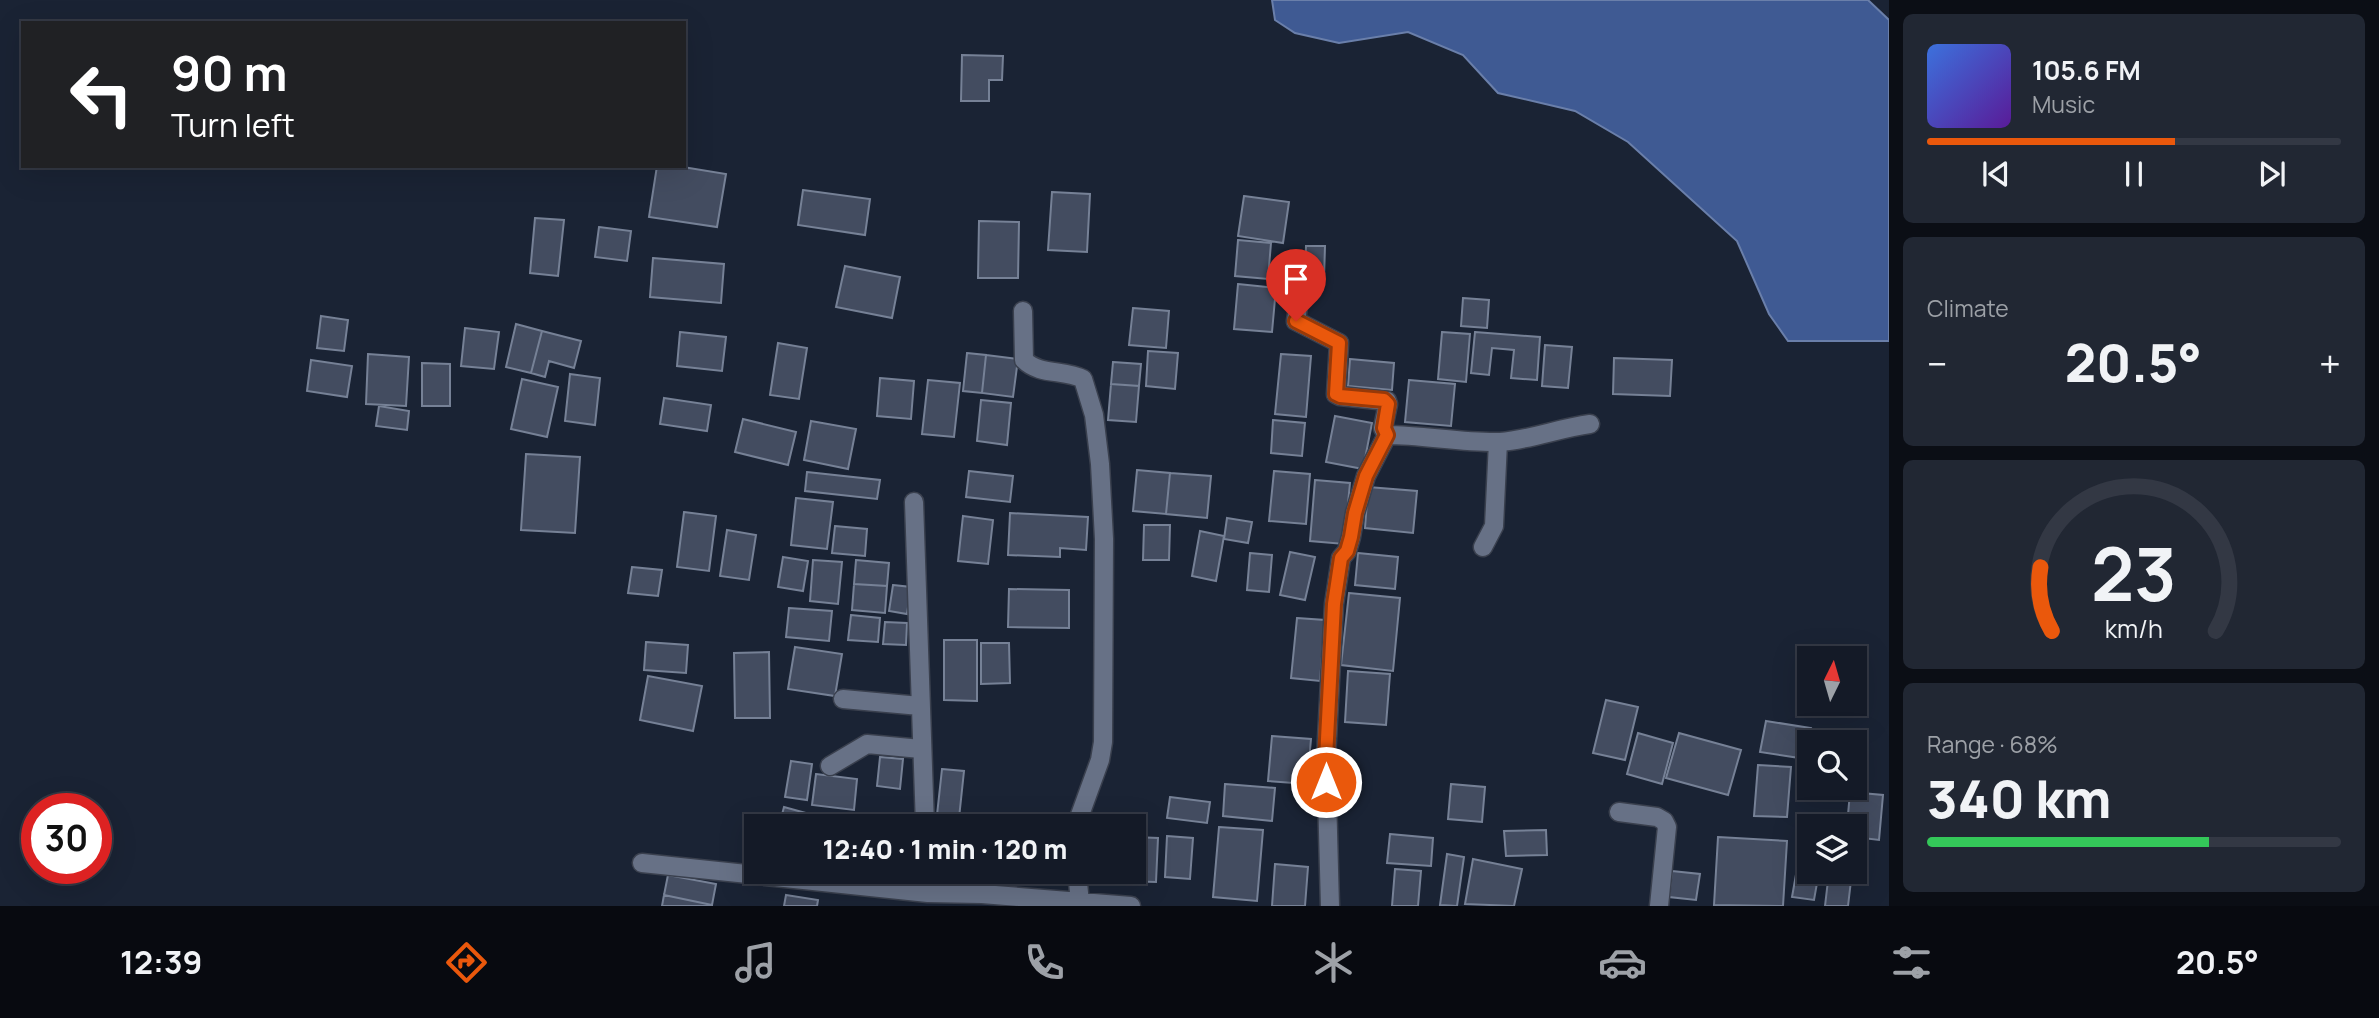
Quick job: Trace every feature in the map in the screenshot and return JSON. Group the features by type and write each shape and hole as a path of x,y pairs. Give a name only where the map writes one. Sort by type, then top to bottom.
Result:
{"street":[{"path":"1299,299 1296,321 1339,343 1336,394 1387,401 1384,428 1387,435"},
{"path":"1023,311 1024,360 1037,370 1074,374 1083,379 1094,415 1100,464 1104,539 1103,742 1100,760 1080,814"},
{"path":"1387,435 1498,442 1590,424"},
{"path":"1330,906 1326,758 1334,604 1341,558 1347,551 1366,476 1387,435"},
{"path":"1483,547 1494,526 1498,442"},
{"path":"914,502 924,814"},
{"path":"843,699 920,706"},
{"path":"830,766 867,744 921,749"},
{"path":"1619,812 1657,817 1664,821 1667,827 1659,906"},
{"path":"642,863 929,893 982,894 1131,906"},
{"path":"928,884 929,893"},
{"path":"1078,884 1080,903"}],"water":[{"path":"1272,0 1868,0 1889,20 1889,341 1788,341 1769,314 1737,241 1628,142 1575,111 1498,93 1463,55 1408,32 1339,43 1295,33 1275,20"}],"building":[{"path":"962,55 1003,56 1002,80 989,80 989,101 961,101"},
{"path":"686,167 726,174 717,227 649,217 657,168"},
{"path":"803,190 870,199 865,235 798,225"},
{"path":"1052,192 1090,194 1087,252 1048,250"},
{"path":"1244,196 1289,202 1283,243 1238,236"},
{"path":"535,218 564,220 558,276 530,273"},
{"path":"979,221 1019,222 1018,278 978,278"},
{"path":"599,227 631,231 627,261 595,257"},
{"path":"1238,240 1271,243 1268,279 1235,276"},
{"path":"1306,246 1325,246 1324,278 1305,278"},
{"path":"653,258 724,264 721,303 650,297"},
{"path":"845,266 900,277 892,318 836,307"},
{"path":"1238,284 1276,288 1272,332 1234,329"},
{"path":"1463,298 1489,300 1487,328 1461,326"},
{"path":"1133,308 1169,311 1166,348 1129,345"},
{"path":"321,316 348,320 344,351 317,348"},
{"path":"516,324 542,331 531,373 506,367"},
{"path":"465,328 499,332 494,369 461,366"},
{"path":"542,331 581,341 574,368 549,361 545,377 531,373"},
{"path":"680,332 726,337 722,371 677,366"},
{"path":"1442,332 1470,334 1466,382 1438,379"},
{"path":"1475,332 1540,337 1537,380 1511,378 1514,350 1492,348 1489,375 1471,373"},
{"path":"778,343 807,348 799,399 770,395"},
{"path":"1545,345 1572,347 1568,388 1542,386"},
{"path":"1148,351 1178,353 1175,389 1146,386"},
{"path":"967,353 986,355 982,393 963,391"},
{"path":"368,354 409,357 406,406 366,404"},
{"path":"1281,354 1311,356 1306,417 1275,414"},
{"path":"986,355 1018,359 1013,397 982,393"},
{"path":"1614,358 1672,360 1670,396 1613,394"},
{"path":"1350,359 1394,363 1392,390 1348,386"},
{"path":"311,360 352,366 347,397 307,391"},
{"path":"1113,362 1141,364 1139,386 1111,384"},
{"path":"422,363 450,364 450,406 422,406"},
{"path":"570,374 600,378 595,425 565,421"},
{"path":"880,378 914,381 911,419 877,416"},
{"path":"522,379 558,387 547,437 511,429"},
{"path":"928,380 960,383 954,437 922,434"},
{"path":"1409,380 1455,384 1451,426 1405,422"},
{"path":"1111,384 1139,386 1136,422 1108,420"},
{"path":"664,398 711,405 707,431 660,424"},
{"path":"981,400 1011,403 1007,445 977,441"},
{"path":"379,406 409,411 407,430 376,426"},
{"path":"1335,416 1372,423 1363,469 1326,462"},
{"path":"743,419 796,432 788,465 735,452"},
{"path":"1273,420 1305,423 1302,456 1271,453"},
{"path":"811,421 856,429 848,469 804,460"},
{"path":"526,454 580,457 575,533 521,530"},
{"path":"1137,470 1170,473 1166,514 1133,511"},
{"path":"969,471 1013,476 1010,502 966,497"},
{"path":"1274,471 1310,474 1306,524 1269,521"},
{"path":"807,472 880,480 877,499 805,491"},
{"path":"1170,473 1211,476 1207,518 1166,514"},
{"path":"1315,480 1350,483 1344,544 1310,541"},
{"path":"1368,487 1417,491 1413,533 1365,528"},
{"path":"796,498 833,502 827,549 791,545"},
{"path":"684,512 716,516 709,571 677,567"},
{"path":"1010,513 1088,517 1086,550 1060,548 1060,557 1008,555"},
{"path":"963,516 993,520 988,564 958,561"},
{"path":"1227,518 1252,522 1248,543 1224,539"},
{"path":"1144,525 1170,525 1169,560 1143,560"},
{"path":"835,526 867,529 865,556 832,553"},
{"path":"727,530 756,535 749,580 720,576"},
{"path":"1200,531 1224,536 1216,581 1192,576"},
{"path":"1290,552 1315,557 1305,600 1280,595"},
{"path":"1250,553 1272,555 1269,592 1247,590"},
{"path":"1358,553 1398,557 1395,589 1355,585"},
{"path":"783,557 808,561 803,591 778,587"},
{"path":"813,560 842,562 838,604 810,601"},
{"path":"856,560 889,563 887,586 854,584"},
{"path":"632,567 662,570 658,596 628,593"},
{"path":"854,584 887,586 885,613 852,610"},
{"path":"893,585 911,587 907,614 889,611"},
{"path":"1009,589 1069,590 1069,628 1008,627"},
{"path":"1349,593 1400,598 1393,671 1341,665"},
{"path":"789,608 832,611 829,641 786,637"},
{"path":"851,615 880,618 878,642 848,640"},
{"path":"1297,618 1325,620 1320,681 1291,678"},
{"path":"885,622 907,623 906,645 883,644"},
{"path":"944,640 977,640 977,701 944,700"},
{"path":"646,642 688,645 686,673 644,670"},
{"path":"981,643 1009,643 1010,683 981,684"},
{"path":"795,647 842,654 835,696 788,689"},
{"path":"769,652 770,718 735,718 734,653"},
{"path":"1348,671 1390,674 1386,725 1345,722"},
{"path":"648,676 702,686 693,731 640,720"},
{"path":"1606,700 1638,707 1625,760 1593,753"},
{"path":"1766,721 1811,728 1797,730 1797,758 1760,752"},
{"path":"1638,733 1673,743 1662,784 1627,774"},
{"path":"1679,733 1741,750 1728,795 1666,778"},
{"path":"1272,736 1311,739 1307,784 1268,781"},
{"path":"880,757 903,759 900,789 877,786"},
{"path":"791,761 812,764 807,800 785,797"},
{"path":"1758,765 1791,767 1787,817 1754,816"},
{"path":"942,769 964,771 959,814 937,814"},
{"path":"816,774 857,779 854,810 812,805"},
{"path":"1225,784 1275,788 1272,821 1223,816"},
{"path":"1451,784 1485,787 1482,822 1448,819"},
{"path":"1867,794 1883,795 1879,840 1867,838 1867,814 1848,814 1849,800 1867,800"},
{"path":"1170,797 1210,802 1207,823 1167,818"},
{"path":"784,807 809,814 782,814"},
{"path":"1219,827 1263,830 1257,901 1213,897"},
{"path":"1546,830 1547,855 1506,856 1504,831"},
{"path":"1390,834 1433,838 1431,866 1387,863"},
{"path":"1167,836 1193,838 1190,879 1165,877"},
{"path":"1718,837 1787,841 1783,906 1714,905"},
{"path":"1146,838 1158,838 1156,882 1146,882"},
{"path":"1447,854 1464,857 1457,906 1440,905"},
{"path":"1473,859 1522,869 1514,906 1465,904"},
{"path":"1275,864 1308,867 1305,906 1272,906"},
{"path":"1395,869 1421,871 1418,906 1392,906"},
{"path":"1797,869 1797,884 1817,884 1814,900 1792,897"},
{"path":"1672,871 1700,874 1696,900 1669,897"},
{"path":"668,875 716,884 712,905 664,895"},
{"path":"1828,884 1851,884 1848,906 1825,906"},
{"path":"664,895 712,905 712,906 662,906"},
{"path":"786,895 818,900 817,906 784,906"}],"route":[{"path":"1296,321 1339,343 1336,394 1384,400 1388,404 1384,428 1387,435 1366,476 1347,551 1341,558 1334,604 1326,782"}]}
